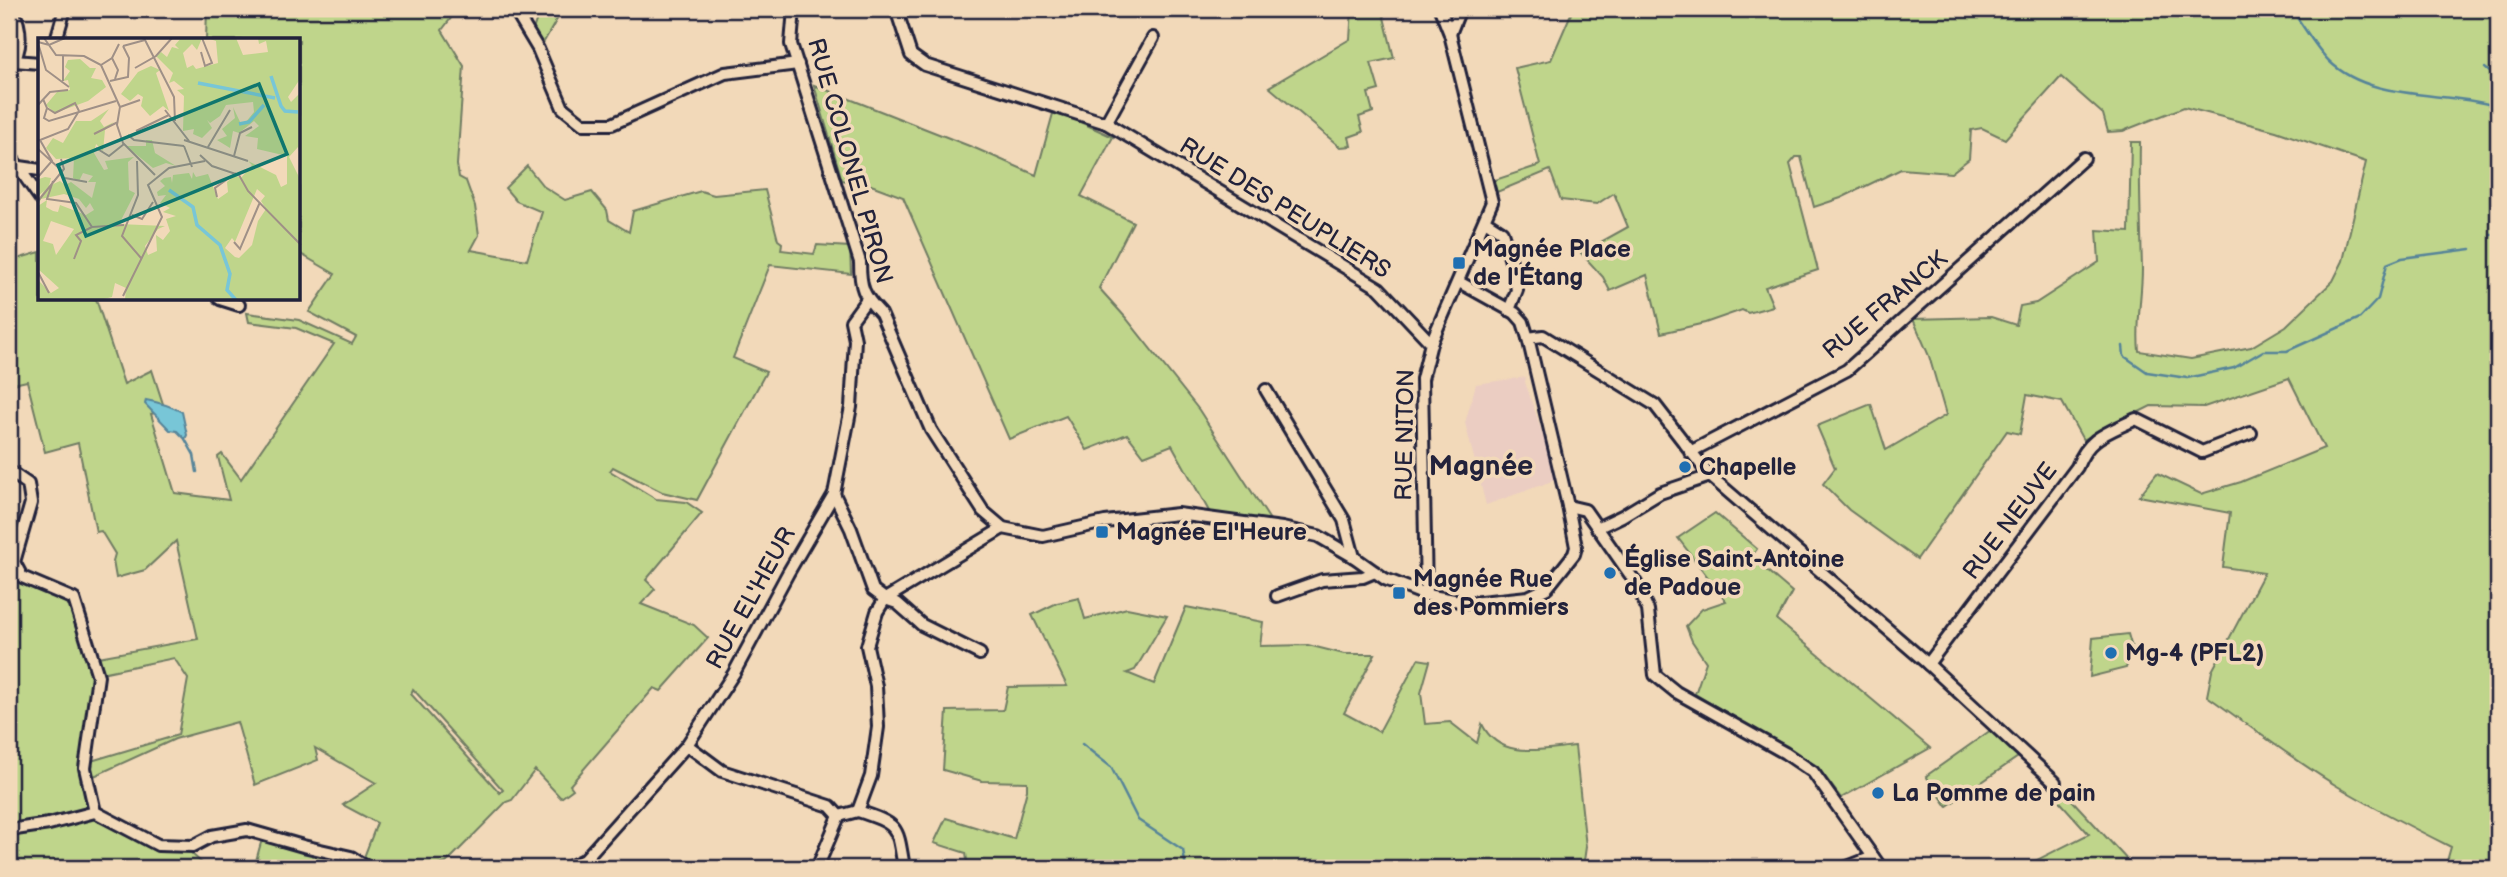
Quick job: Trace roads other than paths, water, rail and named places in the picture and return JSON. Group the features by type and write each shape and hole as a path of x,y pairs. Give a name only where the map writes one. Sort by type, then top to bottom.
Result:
{"street":[{"path":"11,9 19,23 19,44 11,64 38,63"},
{"path":"57,38 65,9"},
{"path":"514,9 538,50 563,108 583,124 612,124 724,73 799,64"},
{"name":"RUE COLONEL PIRON","path":"794,9 791,44 860,262 860,285 867,299 881,314 931,429 983,511 1003,528"},
{"name":"RUE DES PEUPLIERS","path":"896,9 911,55 925,65 1106,123 1379,288 1431,343"},
{"name":"RUE NITON","path":"1426,596 1422,379 1431,343 1492,202 1450,34 1440,9"},
{"path":"1450,34 1460,9"},
{"path":"1106,123 1153,38"},
{"path":"9,154 38,195"},
{"name":"RUE FRANCK","path":"1690,452 1847,370 2084,158"},
{"path":"20,167 38,170"},
{"path":"1485,221 1502,232 1513,268 1517,290 1509,310"},
{"path":"858,811 871,776 878,727 876,686 867,646 877,611 886,599 1003,528 1043,536 1105,522 1178,513 1318,536 1385,579 1426,596 1471,603 1528,597 1547,588 1574,554 1576,547 1528,338 1523,322 1509,310 1459,282"},
{"name":"RUE EL'HEUR","path":"567,868 587,864 687,745 734,673 834,494 851,407 855,340 851,321 867,299"},
{"path":"226,301 239,305"},
{"path":"1528,338 1543,336 1655,405 1710,476 1928,664 2055,782"},
{"path":"1266,390 1344,520 1354,557"},
{"name":"RUE NEUVE","path":"1928,664 2077,467 2083,451 2092,441 2136,419 2202,452 2251,433"},
{"path":"9,471 28,484 31,503 14,562 22,577 74,600 98,677 85,768 95,812"},
{"path":"1597,528 1660,493 1710,476"},
{"path":"834,494 851,529 873,590 897,603 922,625 980,654"},
{"path":"1568,506 1585,510 1636,583 1648,610 1655,675 1676,692 1785,753 1813,772 1881,868"},
{"path":"1277,596 1322,580 1363,577 1375,572"},
{"path":"687,745 722,771 830,806 839,816"},
{"path":"839,816 858,811 886,820 899,837 904,868"},
{"path":"9,830 49,824 95,812 158,845 193,846 212,836 247,830 351,857 368,868"},
{"path":"817,868 839,816"},
{"path":"1845,868 1873,857"}],"water":[{"path":"146,400 182,412 187,435 185,439 177,431 170,430 145,404"}],"waterway":[{"path":"2291,9 2329,61 2366,84 2388,90 2498,107"},
{"path":"2485,68 2498,79"},
{"path":"2491,235 2498,234"},
{"path":"2123,346 2124,356 2147,372 2187,378 2234,368 2263,351 2287,351 2360,318 2378,299 2387,264 2402,258 2471,249"},
{"path":"185,439 194,455 197,472"},
{"path":"1082,744 1111,767 1138,820 1183,850 1186,868"}],"place":[{"name":"Magnée Place de l'Étang","path":"1459,263"},
{"name":"Chapelle","path":"1685,467"},
{"name":"Magnée El'Heure","path":"1102,532"},
{"name":"Église Saint-Antoine de Padoue","path":"1610,573"},
{"name":"Magnée Rue des Pommiers","path":"1399,593"},
{"name":"Mg-4 (PFL2)","path":"2111,653"},
{"name":"La Pomme de pain","path":"1878,793"}],"district":[{"name":"Magnée","path":"1481,466"}]}
